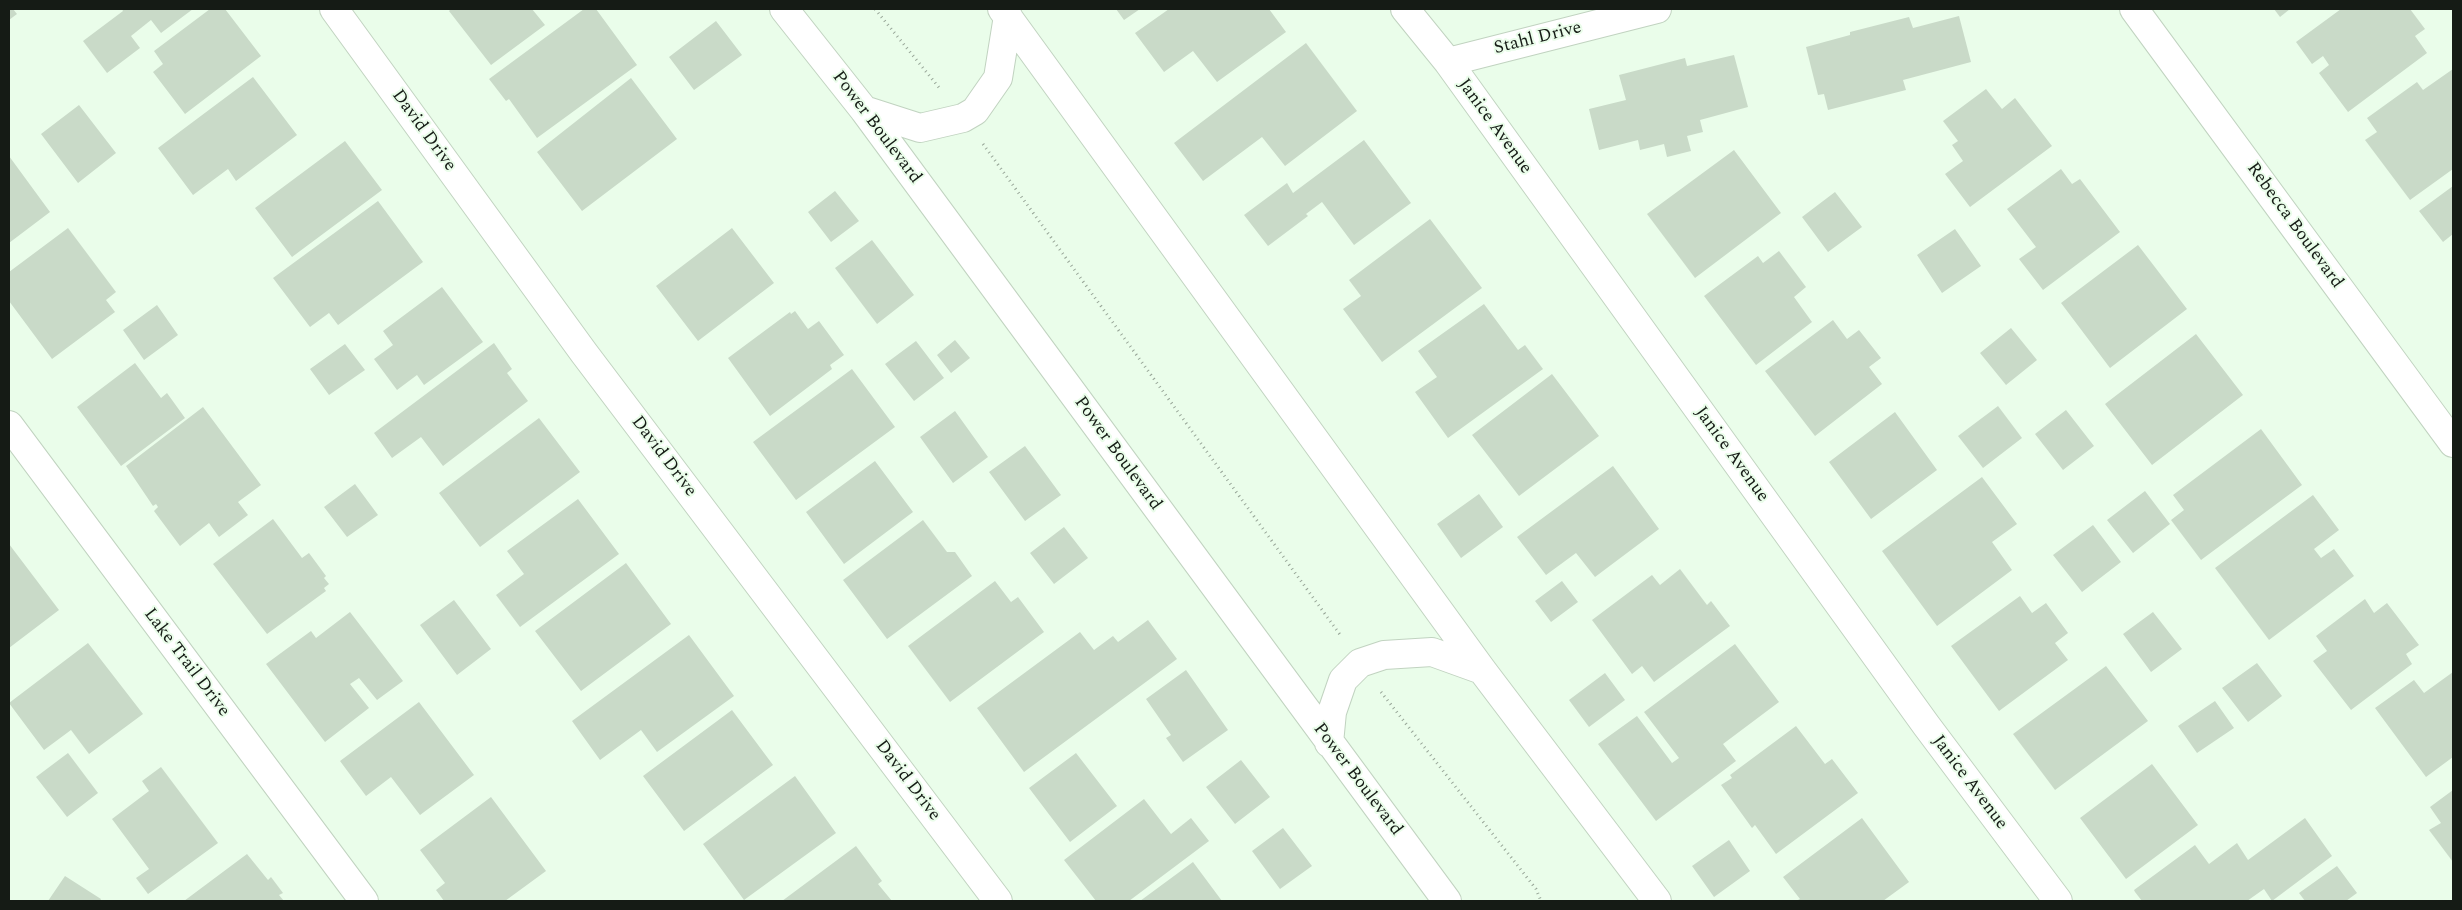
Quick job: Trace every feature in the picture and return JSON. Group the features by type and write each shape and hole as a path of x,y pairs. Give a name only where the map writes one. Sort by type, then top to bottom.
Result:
{"street":[{"name":"David Drive","path":"334,9 584,353 998,901"},
{"name":"Power Boulevard","path":"784,9 864,110 1447,901"},
{"name":"Janice Avenue","path":"1405,9 1448,62 1914,709 2058,901"},
{"name":"Stahl Drive","path":"1448,62 1657,9"},
{"name":"Rebecca Boulevard","path":"2134,9 2453,443"},
{"path":"864,110 920,128 963,118 974,111 998,78 1005,13"},
{"path":"1005,13 1482,670 1657,901"},
{"name":"Lake Trail Drive","path":"9,425 364,901"},
{"path":"1329,743 1332,712 1343,680 1360,663 1384,654 1432,652 1482,670"}],"path":[{"path":"875,9 963,118 1389,704 1536,889 1541,901"}],"building":[{"path":"9,9 13,9 17,14 9,20"},
{"path":"122,9 193,9 161,33 151,20 131,36 140,48 107,73 83,41 123,11"},
{"path":"210,9 225,9 261,56 185,114 153,72 163,64 154,51"},
{"path":"451,9 532,9 545,25 491,65 449,11"},
{"path":"584,9 596,9 637,65 537,138 509,99 506,101 489,79"},
{"path":"1116,9 1140,9 1124,20"},
{"path":"1169,9 1269,9 1286,32 1217,82 1193,51 1164,72 1135,33"},
{"path":"2274,9 2290,9 2280,17"},
{"path":"2341,9 2410,9 2425,29 2415,36 2427,53 2348,112 2319,73 2329,65 2323,56 2312,64 2296,42"},
{"path":"1959,16 1971,62 1903,80 1906,90 1828,110 1824,94 1818,95 1806,47 1850,35 1850,32 1909,17 1913,28"},
{"path":"716,21 742,55 694,90 669,57"},
{"path":"1306,43 1357,111 1285,166 1262,137 1203,181 1174,143"},
{"path":"1734,55 1748,107 1700,120 1703,132 1687,136 1691,151 1667,157 1664,144 1640,150 1638,140 1599,150 1589,109 1626,100 1619,75 1685,58 1687,66"},
{"path":"2453,69 2453,169 2410,200 2365,140 2377,132 2367,118 2417,82 2423,90"},
{"path":"253,77 297,135 236,181 228,169 193,195 158,148"},
{"path":"631,78 677,139 582,211 537,152"},
{"path":"1986,89 2002,109 2015,98 2052,146 1970,207 1945,174 1963,161 1952,145 1958,141 1943,121"},
{"path":"79,105 116,153 78,183 41,134"},
{"path":"1364,140 1411,203 1354,245 1322,202 1306,214 1308,216 1268,246 1244,215 1287,183 1293,193"},
{"path":"345,141 382,190 292,257 255,208"},
{"path":"1734,150 1781,213 1695,278 1647,214"},
{"path":"9,156 50,212 9,243"},
{"path":"2061,169 2072,184 2080,179 2120,232 2043,290 2019,259 2036,247 2007,209"},
{"path":"2453,186 2453,234 2443,242 2419,211"},
{"path":"835,191 859,221 831,242 808,212"},
{"path":"1835,192 1862,227 1828,252 1802,217"},
{"path":"378,201 423,262 338,325 329,313 310,327 273,278"},
{"path":"1430,219 1482,288 1382,362 1343,309 1361,296 1349,280"},
{"path":"68,228 116,292 106,300 115,312 52,359 9,301 9,272"},
{"path":"732,228 774,283 698,341 656,286"},
{"path":"1955,229 1981,266 1942,293 1917,255"},
{"path":"872,240 914,295 877,324 835,268"},
{"path":"2138,245 2187,309 2110,368 2061,303"},
{"path":"1779,251 1806,287 1794,297 1812,322 1756,365 1704,296 1758,256 1763,263"},
{"path":"442,287 483,342 424,385 417,375 397,390 374,359 393,345 383,331"},
{"path":"1484,304 1518,350 1525,345 1543,369 1448,438 1415,392 1437,377 1418,351"},
{"path":"157,305 178,335 144,360 123,330"},
{"path":"795,311 808,329 819,321 844,355 830,365 832,369 770,416 728,358 790,312 791,314"},
{"path":"1833,320 1847,339 1859,330 1881,358 1869,367 1882,384 1815,436 1765,371"},
{"path":"2011,328 2037,360 2006,385 1980,353"},
{"path":"2196,334 2243,395 2152,465 2105,404"},
{"path":"955,340 970,358 951,373 937,355"},
{"path":"916,341 944,378 914,401 885,364"},
{"path":"494,343 512,369 507,373 528,401 443,466 421,437 392,458 374,433"},
{"path":"345,344 365,370 329,395 310,369"},
{"path":"135,363 161,398 167,393 185,418 121,466 77,407"},
{"path":"852,369 895,427 796,500 753,442"},
{"path":"1552,374 1599,436 1519,496 1472,435"},
{"path":"1998,406 2022,438 1983,468 1958,436"},
{"path":"203,407 261,485 238,502 248,515 219,537 209,523 180,546 154,511 158,507 156,504 153,506 126,466"},
{"path":"2066,410 2094,446 2063,470 2035,434"},
{"path":"955,411 988,457 953,483 920,437"},
{"path":"1895,412 1937,470 1871,519 1829,462"},
{"path":"539,418 580,472 480,547 439,493"},
{"path":"2261,429 2302,485 2201,560 2171,520 2184,510 2173,495"},
{"path":"1025,446 1061,495 1025,521 989,472"},
{"path":"875,461 913,512 844,564 806,512"},
{"path":"1613,466 1659,529 1595,577 1576,553 1546,575 1517,537"},
{"path":"1982,477 2017,524 1992,542 2012,570 1937,626 1882,551"},
{"path":"355,484 378,515 347,537 324,507"},
{"path":"2145,491 2170,524 2133,553 2107,520"},
{"path":"1479,494 1503,527 1461,558 1437,524"},
{"path":"2313,495 2339,530 2314,549 2321,558 2334,549 2354,576 2269,640 2215,568"},
{"path":"578,499 619,554 520,627 496,595 524,574 507,551"},
{"path":"273,519 302,558 309,553 326,576 324,578 329,584 324,588 326,591 267,634 213,564"},
{"path":"923,520 947,552 955,552 972,576 887,639 843,580"},
{"path":"2093,525 2121,562 2082,592 2053,555"},
{"path":"1064,527 1088,558 1054,584 1030,553"},
{"path":"9,544 59,610 9,648"},
{"path":"626,563 671,624 581,691 535,631"},
{"path":"1680,569 1707,605 1711,601 1730,626 1654,682 1642,666 1632,674 1592,620 1652,575 1660,585"},
{"path":"995,581 1011,602 1018,597 1044,632 950,702 908,646"},
{"path":"1562,581 1578,602 1551,622 1535,601"},
{"path":"2020,596 2032,613 2046,603 2068,633 2055,643 2068,660 1999,711 1951,646"},
{"path":"2365,599 2374,613 2387,603 2419,645 2406,654 2412,664 2351,710 2313,661 2327,651 2316,636"},
{"path":"454,600 491,649 457,675 420,625"},
{"path":"350,612 403,681 377,700 359,678 350,684 369,708 325,742 266,664 311,631 316,638"},
{"path":"2153,612 2182,649 2151,672 2123,634"},
{"path":"1148,620 1177,659 1024,772 977,708 1080,632 1094,650 1113,636 1118,642"},
{"path":"689,635 734,696 657,752 641,730 600,760 572,721"},
{"path":"88,643 143,714 89,754 71,730 44,750 9,703"},
{"path":"1735,644 1779,702 1723,744 1736,761 1656,821 1598,744 1637,716 1672,763 1679,758 1644,712"},
{"path":"2257,663 2282,696 2248,722 2222,688"},
{"path":"2106,666 2148,721 2055,790 2013,734"},
{"path":"1186,670 1228,730 1183,762 1166,738 1171,735 1146,699"},
{"path":"2453,672 2453,757 2426,777 2375,708 2414,680 2424,693"},
{"path":"1605,673 1625,700 1589,727 1569,700"},
{"path":"2215,701 2234,728 2197,753 2178,726"},
{"path":"419,702 474,775 420,815 391,777 366,796 340,761"},
{"path":"732,710 773,765 684,831 643,776"},
{"path":"1796,726 1825,764 1832,759 1858,793 1776,854 1755,825 1752,828 1721,785 1732,778 1730,775"},
{"path":"68,753 98,793 67,817 36,777"},
{"path":"1076,753 1117,806 1070,842 1029,788"},
{"path":"1241,760 1270,797 1235,824 1206,787"},
{"path":"2152,764 2198,825 2126,879 2080,818"},
{"path":"161,767 218,843 148,894 136,878 149,869 112,819 149,791 142,781"},
{"path":"795,776 836,833 744,900 703,844"},
{"path":"2453,790 2453,862 2429,830 2441,823 2430,807"},
{"path":"491,797 546,871 505,901 444,901 436,890 445,883 420,850"},
{"path":"1144,799 1171,834 1191,818 1209,841 1129,901 1096,901 1064,860"},
{"path":"1862,818 1909,882 1883,901 1796,901 1800,899 1783,877"},
{"path":"2305,818 2332,856 2272,901 2264,889 2247,901 2142,901 2134,890 2195,845 2209,864 2237,843 2248,860"},
{"path":"1283,828 1312,866 1280,889 1252,851"},
{"path":"1729,840 1750,871 1714,897 1692,866"},
{"path":"856,846 882,881 878,884 892,901 782,901"},
{"path":"247,854 268,880 271,877 283,893 279,895 284,901 184,901"},
{"path":"1193,862 1222,901 1140,901"},
{"path":"2337,866 2357,893 2346,901 2305,901 2299,893"},
{"path":"65,876 101,899 100,901 48,901"}]}
